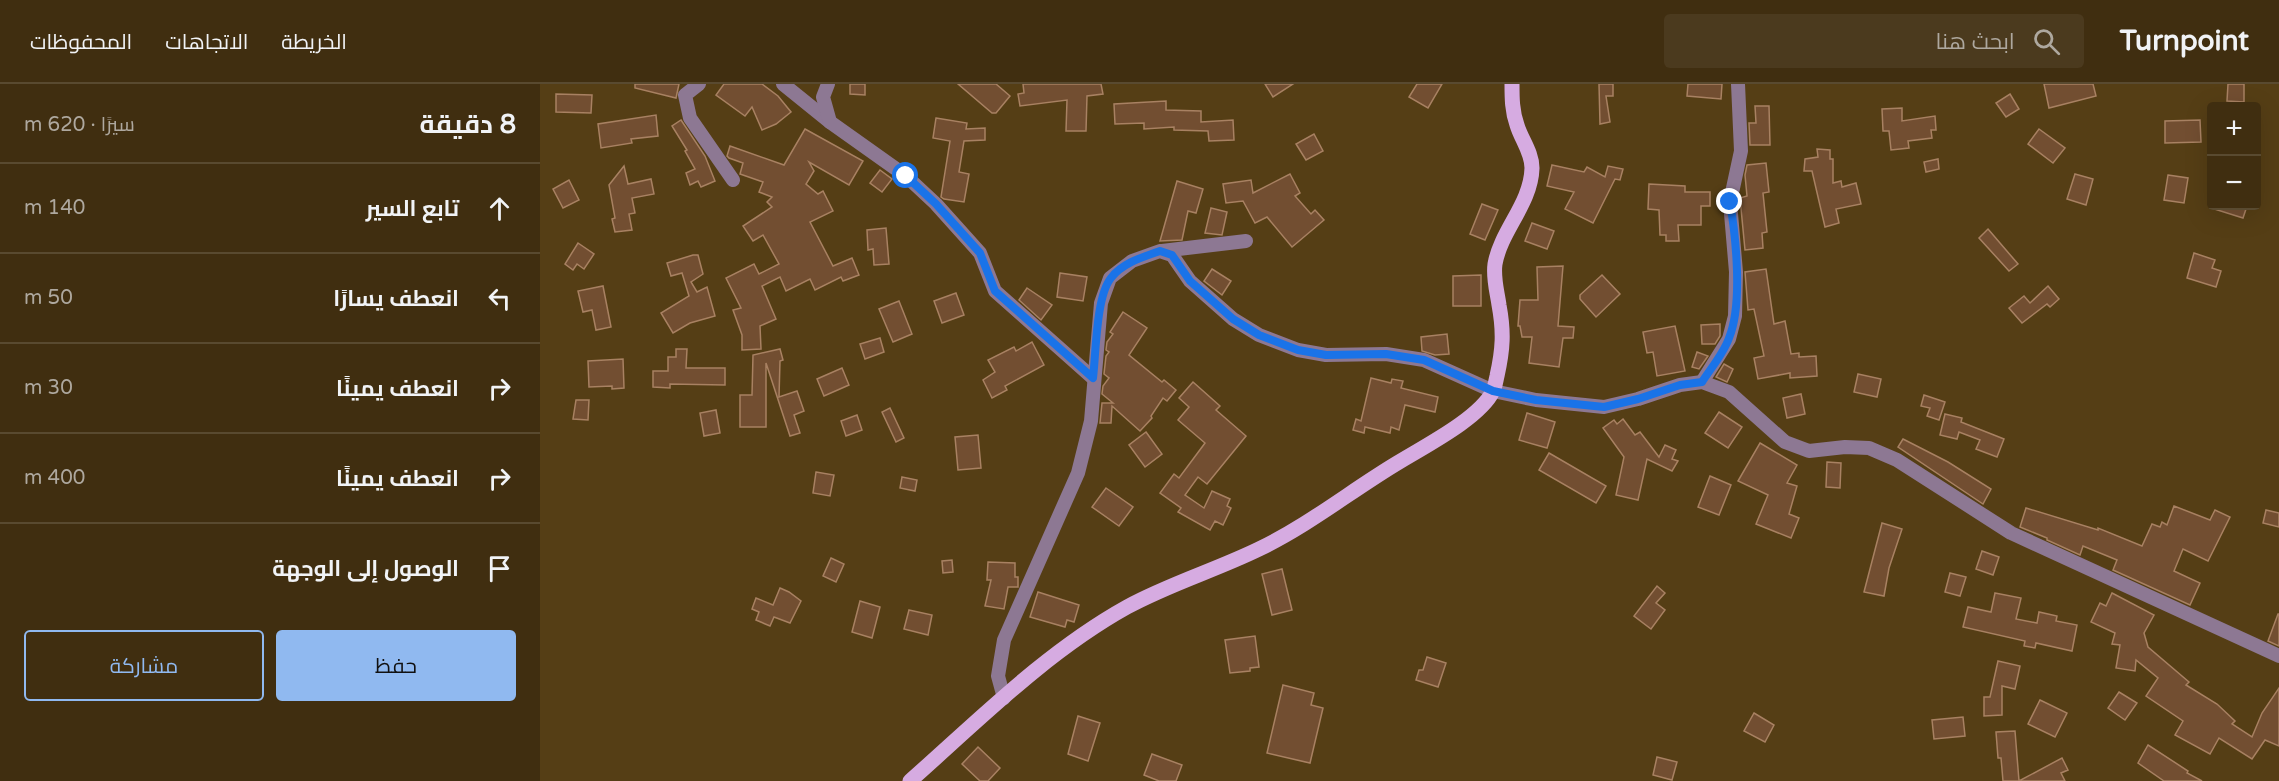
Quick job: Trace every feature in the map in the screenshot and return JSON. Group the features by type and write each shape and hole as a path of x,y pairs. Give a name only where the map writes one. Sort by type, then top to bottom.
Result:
{"main road":[{"path":"910,781 1063,648 1127,607 1259,549 1297,528 1450,431 1479,408 1493,391 1503,350 1503,329 1494,279 1496,262 1503,241 1524,201 1531,182 1532,165 1512,106 1512,84"}],"street":[{"path":"699,84 686,95 690,118 733,180"},
{"path":"783,84 830,122 906,176 936,204 980,253 995,291 1093,378"},
{"path":"828,84 823,97 830,122"},
{"path":"1702,382 1729,339 1735,315 1736,272 1730,202 1741,151 1737,84"},
{"path":"1004,698 998,676 1004,640 1078,473 1091,421 1101,303 1110,278 1132,261 1160,251 1246,241"},
{"path":"1160,251 1172,255 1190,281 1233,319 1259,335 1298,350 1326,355 1386,354 1424,360 1493,391 1536,400 1604,407 1680,385 1702,382 1729,392 1785,442 1809,451 1845,447 1869,448 1897,460 2012,533 2279,656"}],"building":[{"path":"635,84 679,84 676,98 635,88"},
{"path":"724,84 762,84 778,96 791,112 776,124 762,130 752,107 745,116 716,95"},
{"path":"850,84 865,84 865,95 850,94"},
{"path":"958,84 996,84 1010,96 996,113 992,113"},
{"path":"1023,84 1101,84 1103,94 1087,96 1086,131 1066,131 1067,100 1020,106 1018,94 1024,93"},
{"path":"1265,84 1293,84 1273,97"},
{"path":"1417,84 1442,84 1428,108 1409,97"},
{"path":"1599,84 1613,84 1613,96 1606,96 1610,122 1600,124"},
{"path":"1688,84 1722,84 1721,99 1687,96"},
{"path":"2044,84 2093,84 2096,96 2049,108"},
{"path":"2228,84 2244,84 2244,102 2227,101"},
{"path":"556,94 592,95 591,113 556,112"},
{"path":"2010,94 2019,109 2006,117 1996,103"},
{"path":"1166,101 1166,110 1201,111 1201,122 1233,120 1234,140 1209,141 1208,131 1174,130 1174,127 1144,129 1144,123 1115,124 1114,104"},
{"path":"1755,106 1769,106 1770,145 1750,145 1749,123 1756,123"},
{"path":"1902,108 1902,121 1935,116 1936,130 1931,130 1932,138 1908,141 1909,148 1891,150 1889,131 1883,131 1882,109"},
{"path":"656,115 658,136 631,139 632,143 601,148 598,124"},
{"path":"936,118 967,123 966,129 985,128 985,140 964,141 959,172 969,174 964,202 941,197 950,141 933,138"},
{"path":"681,120 705,156 715,181 701,187 698,181 690,185 686,173 695,169 685,151 687,150 672,126"},
{"path":"2200,120 2201,142 2165,143 2165,121"},
{"path":"805,129 863,161 849,185 809,162 814,171 806,184 818,194 823,191 833,211 810,222 833,266 852,258 859,275 843,281 841,277 815,290 810,279 786,291 780,277 762,286 776,319 760,326 761,349 742,350 742,335 733,310 741,308 726,278 754,264 759,274 779,264 763,235 753,241 743,226 772,207 767,202 772,197 759,192 763,182 740,174 743,163 727,156 730,146 784,165"},
{"path":"2039,129 2065,148 2053,163 2028,144"},
{"path":"1314,134 1323,151 1306,160 1296,144"},
{"path":"1817,149 1830,150 1830,159 1833,159 1833,183 1841,181 1842,187 1856,183 1861,204 1836,209 1839,223 1825,227 1812,171 1804,171 1805,159 1818,157"},
{"path":"1938,159 1939,169 1926,172 1924,162"},
{"path":"1766,163 1769,192 1763,193 1767,232 1762,233 1763,248 1745,250 1740,198 1747,196 1745,175 1747,165"},
{"path":"1552,165 1584,172 1587,167 1605,177 1608,166 1623,169 1620,180 1615,179 1593,223 1565,209 1574,192 1547,186"},
{"path":"624,166 628,184 651,179 654,194 632,198 635,213 629,214 632,230 615,232 609,185"},
{"path":"880,170 892,179 882,192 870,183"},
{"path":"1290,174 1300,193 1295,196 1311,214 1315,210 1324,220 1292,247 1267,217 1255,223 1243,201 1226,203 1223,184 1251,180 1253,193"},
{"path":"2075,174 2093,179 2086,205 2067,199"},
{"path":"2168,175 2188,178 2184,203 2164,200"},
{"path":"569,180 579,200 563,208 553,189"},
{"path":"1177,181 1203,189 1196,213 1188,211 1182,240 1160,241"},
{"path":"1649,184 1685,186 1685,192 1710,192 1710,206 1701,206 1701,225 1678,225 1679,241 1666,241 1666,235 1660,235 1659,210 1648,209"},
{"path":"1482,204 1498,210 1485,240 1470,234"},
{"path":"1211,208 1227,212 1222,235 1205,233"},
{"path":"2217,210 2246,210 2243,218"},
{"path":"1532,223 1554,231 1547,249 1525,241"},
{"path":"886,228 889,264 874,265 873,249 868,250 867,230"},
{"path":"1988,229 2018,264 2009,271 1979,238"},
{"path":"578,243 594,254 584,269 577,264 573,270 565,264"},
{"path":"2194,253 2215,260 2212,268 2221,271 2216,287 2187,278"},
{"path":"698,255 703,274 691,282 697,292 707,287 715,316 690,323 673,333 661,313 689,296 682,273 671,276 667,263"},
{"path":"1563,266 1558,326 1574,327 1573,338 1563,338 1559,367 1529,363 1532,337 1522,337 1520,326 1518,326 1520,300 1538,300 1537,267"},
{"path":"1212,269 1231,281 1222,295 1204,281"},
{"path":"1766,269 1774,324 1785,321 1791,354 1799,353 1799,357 1816,356 1817,376 1790,378 1790,373 1758,379 1754,358 1764,356 1754,309 1748,310 1745,272"},
{"path":"1060,273 1087,277 1083,301 1057,297"},
{"path":"1481,275 1481,306 1453,306 1453,276"},
{"path":"1602,275 1620,294 1596,317 1580,299 1580,295"},
{"path":"603,286 611,327 596,330 592,310 583,312 578,291"},
{"path":"2048,286 2059,299 2050,307 2047,304 2022,323 2009,308 2024,296 2030,303"},
{"path":"1027,288 1052,305 1041,320 1019,300"},
{"path":"956,293 964,315 942,323 934,301"},
{"path":"899,301 912,334 893,342 879,309"},
{"path":"1123,312 1147,328 1129,355 1162,382 1164,380 1176,390 1167,401 1163,398 1151,416 1152,418 1140,431 1112,406 1111,423 1100,423 1102,403 1113,403 1102,394 1103,386 1109,378 1104,374 1106,356 1109,352 1106,350 1107,342 1113,334 1110,332"},
{"path":"1720,324 1720,336 1715,344 1702,344 1701,325"},
{"path":"1675,326 1685,371 1657,376 1653,352 1647,353 1643,332"},
{"path":"1447,334 1449,354 1435,355 1422,351 1421,337"},
{"path":"880,338 884,352 865,359 860,344"},
{"path":"1032,342 1044,365 1005,386 1007,390 992,398 983,380 995,372 988,360 1014,347 1016,351"},
{"path":"676,349 687,349 686,368 725,368 725,385 670,384 670,388 653,387 653,371 668,371 668,357 676,357"},
{"path":"780,349 783,360 780,361 779,397 797,391 804,411 794,415 800,433 790,436 766,363 766,427 740,427 740,395 752,395 753,355"},
{"path":"1697,352 1708,356 1699,369 1692,367"},
{"path":"623,359 624,388 589,387 588,361"},
{"path":"1724,364 1733,369 1727,382 1716,377"},
{"path":"842,368 849,385 824,396 817,379"},
{"path":"1858,374 1881,379 1877,397 1854,392"},
{"path":"1371,378 1391,383 1392,379 1403,381 1401,388 1438,397 1435,412 1405,405 1399,430 1391,427 1390,433 1365,427 1364,433 1353,430 1356,419 1361,421"},
{"path":"1193,382 1220,406 1216,410 1246,436 1207,484 1198,477 1185,495 1204,508 1212,491 1230,499 1227,506 1231,508 1223,525 1215,521 1210,530 1178,512 1181,508 1160,493 1174,474 1179,478 1205,443 1178,420 1189,407 1179,398"},
{"path":"1801,394 1805,414 1787,418 1783,398"},
{"path":"1924,395 1945,402 1939,420 1927,416 1930,408 1921,406"},
{"path":"576,400 589,400 588,420 573,419"},
{"path":"890,408 904,438 896,442 882,412"},
{"path":"716,410 720,433 704,436 700,413"},
{"path":"1719,412 1742,427 1728,448 1705,433"},
{"path":"1527,413 1555,422 1547,448 1519,440"},
{"path":"1945,414 1962,418 1961,422 2004,439 1997,457 1976,449 1980,440 1959,432 1957,439 1940,435"},
{"path":"857,415 862,430 846,436 841,421"},
{"path":"1623,419 1635,435 1640,432 1659,457 1665,445 1676,450 1672,459 1678,461 1672,471 1647,459 1638,500 1616,495 1624,457 1603,428 1614,420 1617,424"},
{"path":"1146,432 1162,454 1145,467 1129,445"},
{"path":"978,435 981,468 958,470 955,437"},
{"path":"1903,439 1948,462 1991,489 1983,504 1898,447"},
{"path":"1760,443 1797,465 1787,483 1797,486 1789,514 1799,518 1791,538 1756,524 1768,495 1738,481"},
{"path":"1549,453 1606,486 1596,503 1539,470"},
{"path":"1827,462 1841,463 1840,488 1826,487"},
{"path":"816,472 834,475 830,496 813,493"},
{"path":"1710,476 1731,485 1719,515 1698,507"},
{"path":"902,477 917,480 915,491 900,488"},
{"path":"1106,488 1133,507 1119,526 1092,507"},
{"path":"2174,506 2210,520 2215,510 2230,517 2208,561 2183,549 2174,571 2200,583 2190,605 2113,570 2117,560 2083,546 2080,555 2020,527 2026,508 2098,530 2098,528 2142,546 2152,524 2160,527 2162,522 2167,525"},
{"path":"2266,510 2279,513 2279,527 2263,523"},
{"path":"1882,523 1902,529 1889,568 1884,596 1864,592"},
{"path":"1982,551 1999,557 1993,575 1976,569"},
{"path":"831,558 844,564 836,582 823,576"},
{"path":"952,560 953,572 943,573 942,561"},
{"path":"988,562 1015,563 1018,587 1008,587 1004,609 985,606 991,580 987,580"},
{"path":"1282,569 1292,610 1272,615 1262,574"},
{"path":"1950,573 1966,577 1960,596 1945,592"},
{"path":"1657,586 1665,593 1656,603 1665,610 1651,629 1634,616"},
{"path":"780,588 801,601 790,623 774,617 770,626 756,620 759,612 752,609 756,598 773,605"},
{"path":"1038,592 1079,605 1074,622 1067,620 1065,627 1030,617"},
{"path":"1995,593 2021,598 2016,619 2037,623 2039,612 2057,616 2056,621 2077,625 2072,651 2036,643 2035,648 2024,646 2025,641 1963,627 1968,607 1991,612"},
{"path":"2112,593 2154,615 2144,633 2148,647 2189,682 2186,685 2217,704 2235,721 2232,724 2252,737 2262,713 2279,688 2279,746 2265,740 2252,759 2219,738 2210,754 2175,735 2183,721 2146,696 2158,678 2136,660 2135,671 2116,668 2120,645 2112,644 2115,633 2091,622 2100,603 2106,606"},
{"path":"860,601 880,607 872,638 852,632"},
{"path":"909,610 932,615 928,635 904,629"},
{"path":"2279,614 2279,646 2268,641"},
{"path":"1255,636 1259,667 1250,668 1250,671 1230,673 1225,640"},
{"path":"1427,657 1446,663 1438,687 1416,680 1419,670 1423,670"},
{"path":"1998,661 2020,666 2015,689 2002,686 2002,715 1984,716 1984,697 1990,697"},
{"path":"1283,685 1314,693 1311,705 1323,708 1310,763 1267,753"},
{"path":"2119,692 2137,703 2125,720 2108,708"},
{"path":"2040,700 2067,713 2055,737 2028,724"},
{"path":"1754,713 1774,725 1765,742 1744,731"},
{"path":"1078,716 1100,723 1088,761 1068,754"},
{"path":"1963,717 1965,736 1934,739 1932,720"},
{"path":"2015,731 2019,781 2003,781 1996,732"},
{"path":"2148,745 2202,781 2164,781 2138,763"},
{"path":"978,747 1000,768 988,781 980,781 962,764"},
{"path":"1152,754 1182,765 1176,781 1159,781 1144,775"},
{"path":"1657,757 1677,762 1672,780 1653,775"},
{"path":"2062,758 2068,770 2061,773 2065,781 2019,781"}],"route":[{"path":"906,176 936,204 980,253 995,291 1093,378 1101,303 1110,278 1132,261 1160,251 1172,255 1190,281 1233,319 1259,335 1298,350 1326,355 1386,354 1424,360 1493,391 1536,400 1604,407 1680,385 1702,382 1729,339 1735,315 1736,272 1730,202"}]}
